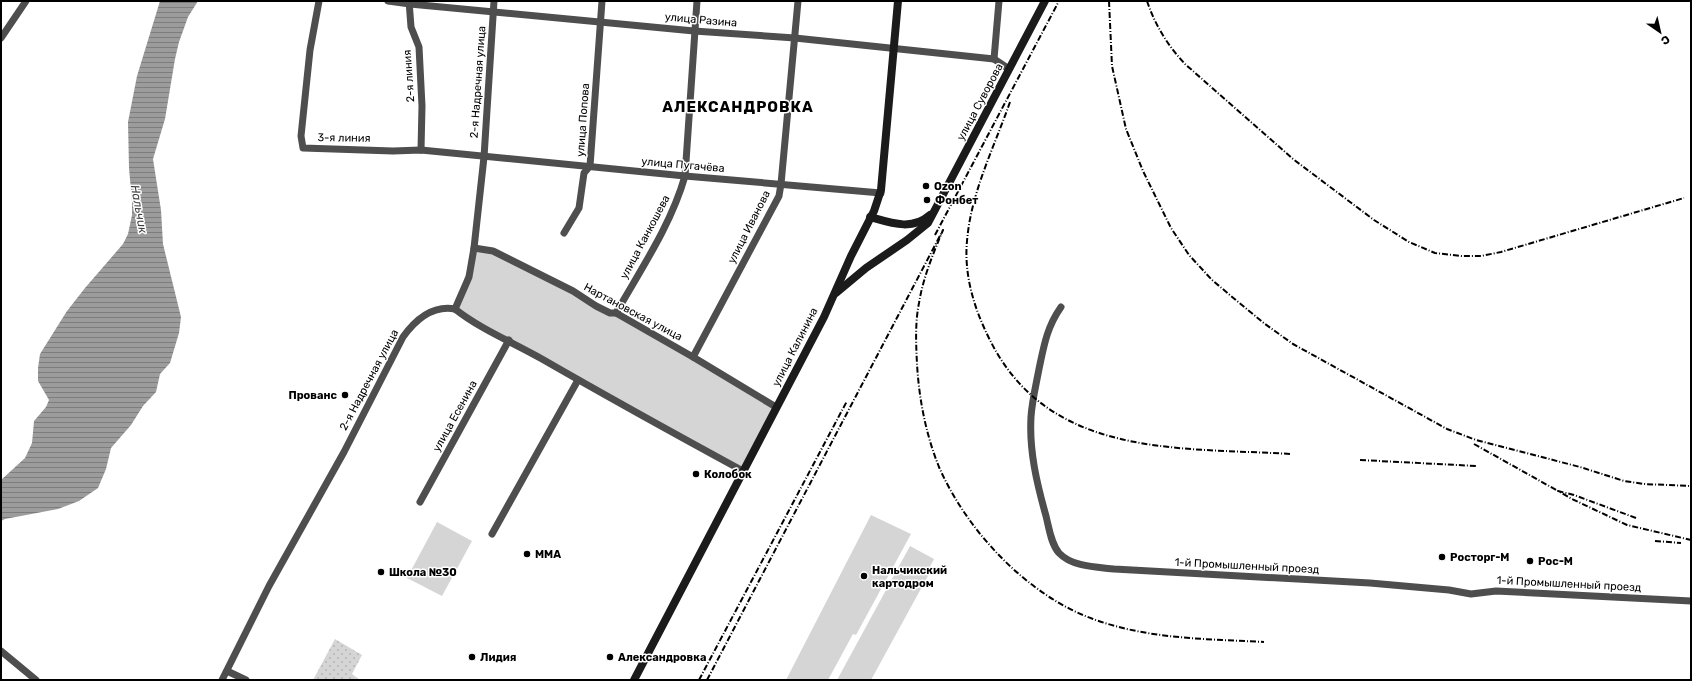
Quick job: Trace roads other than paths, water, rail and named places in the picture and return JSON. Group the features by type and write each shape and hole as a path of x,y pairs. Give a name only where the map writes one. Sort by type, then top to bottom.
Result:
{"main road":[{"name":"улица Калинина","path":"634,680 824,317 881,193 898,1"},
{"name":"улица Суворова","path":"834,295 866,268 924,227 934,212 1045,1"},
{"path":"870,218 898,225 908,225 926,219 934,212"}],"street":[{"path":"1,38 26,1"},
{"name":"3-я линия","path":"319,1 310,50 301,136 303,148 393,151 421,150 484,157"},
{"name":"улица Разина","path":"388,1 694,31 795,38 994,59 1009,69"},
{"name":"2-я Надречная улица","path":"222,680 269,586 344,452 403,337 415,323 429,312 437,308 446,307 455,309 469,277 474,248 484,157 494,1"},
{"name":"улица Попова","path":"564,233 578,208 584,173 590,166 602,1"},
{"name":"улица Канкошева","path":"616,313 663,230 680,192 685,176 696,1"},
{"name":"улица Иванова","path":"693,357 779,196 798,1"},
{"path":"994,59 999,1"},
{"name":"2-я линия","path":"410,3 411,27 419,47 422,106 421,150"},
{"name":"улица Пугачёва","path":"484,157 881,193"},
{"name":"Нартановская улица","path":"474,248 493,251 572,291 596,306 610,313 616,313 776,407"},
{"name":"1-й Промышленный проезд","path":"1061,307 1047,333 1033,402 1031,433 1033,460 1038,489 1054,544 1059,553 1069,560 1088,566 1114,569 1370,583 1449,590 1471,594 1496,591 1691,601"},
{"path":"455,309 466,318 509,340 646,419 743,471"},
{"name":"улица Есенина","path":"420,502 509,340"},
{"path":"492,534 578,380"},
{"path":"1,651 36,680"},
{"path":"227,671 246,680"}],"water":[{"name":"Нальчик","path":"160,1 198,1 188,17 179,42 165,119 153,159 161,210 163,244 181,317 179,333 170,363 160,374 156,392 143,406 131,425 111,448 106,469 98,488 79,501 58,509 1,521 1,480 25,458 32,443 34,421 46,407 49,400 38,381 40,354 67,311 123,244 128,234 132,215 132,202 129,168 128,122 137,76"}],"railway":[{"path":"935,235 1059,1"},
{"path":"1109,1 1112,66 1126,129 1143,171 1171,228 1189,255 1212,280 1237,301 1293,344 1447,429 1476,440 1580,467 1624,481 1644,484 1691,486"},
{"path":"1147,1 1163,35 1185,64 1293,159 1374,220 1409,242 1435,253 1461,256 1481,256 1501,252 1684,198"},
{"path":"1010,102 984,170 973,205 969,223 966,253 968,277 982,323 1012,375 1043,404 1078,425 1118,438 1160,446 1203,450 1291,454"},
{"path":"707,680 943,230 926,275 918,311 916,341 919,390 927,430 939,467 951,491 983,537 1002,558 1045,594 1069,608 1093,619 1134,631 1177,637 1264,642"},
{"path":"699,680 847,401"},
{"path":"1474,444 1558,491"},
{"path":"1360,460 1477,466"},
{"path":"1636,518 1574,495 1558,491 1627,525 1691,540"},
{"path":"1655,541 1681,543"}],"place":[{"name":"Ozon","path":"926,186"},
{"name":"Фонбет","path":"927,200"},
{"name":"Прованс","path":"345,395"},
{"name":"Колобок","path":"696,474"},
{"name":"MMA","path":"527,554"},
{"name":"Росторг-М","path":"1442,557"},
{"name":"Рос-М","path":"1530,561"},
{"name":"Школа №30","path":"381,572"},
{"name":"Нальчикский картодром","path":"864,576"},
{"name":"Лидия","path":"472,657"},
{"name":"Александровка","path":"610,657"}],"district":[{"name":"АЛЕКСАНДРОВКА","path":"738,107"}]}
